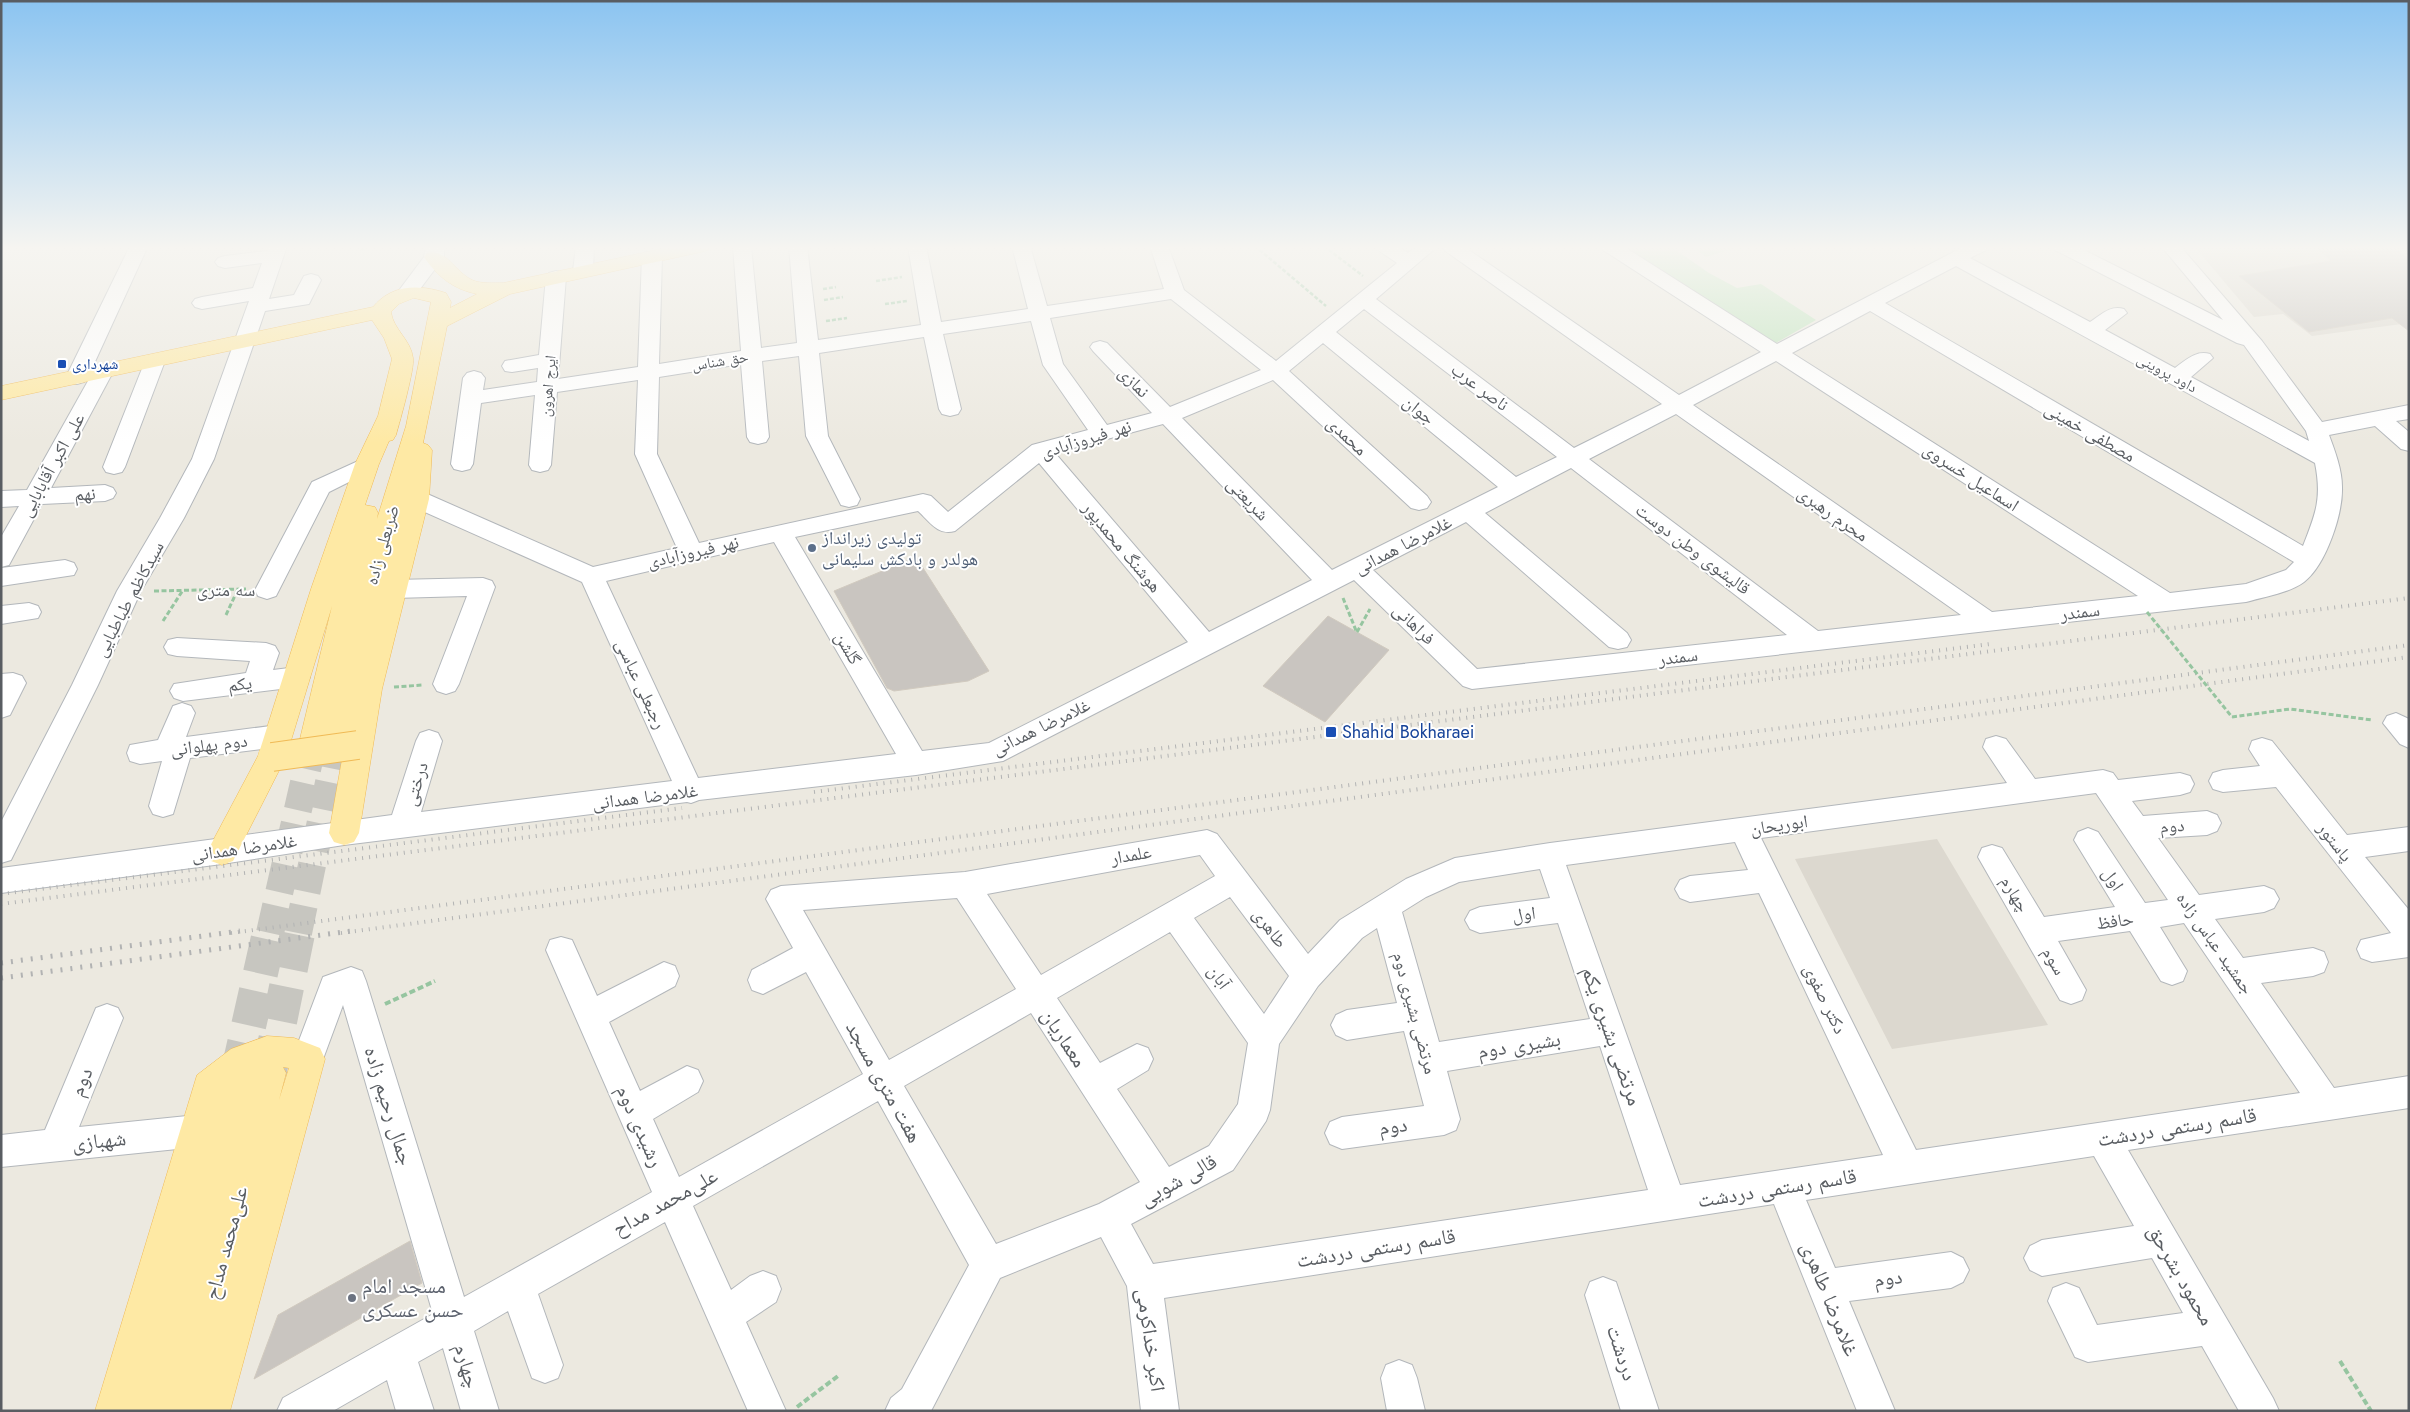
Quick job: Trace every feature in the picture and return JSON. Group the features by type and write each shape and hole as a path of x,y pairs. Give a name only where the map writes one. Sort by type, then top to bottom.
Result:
{"main road":[{"path":"1,393 380,312"},
{"name":"ضربعلی زاده","path":"313,743 403,359 395,338 381,318 380,312"},
{"name":"ضربعلی زاده","path":"348,742 350,663 380,549 417,426 440,312"},
{"path":"437,323 459,312"},
{"path":"222,852 275,747 324,589 367,464 389,417"},
{"path":"344,833 348,742 368,689 417,499 421,459 417,426"},
{"path":"275,747 348,742"},
{"path":"115,1411 136,1344 209,1086 224,1070 261,1052 294,1052 308,1059 210,1411"},
{"name":"علی‌محمد مداح","path":"143,1411 199,1248 253,1075 229,1239 177,1411"}],"street":[{"path":"77,377 108,312"},
{"name":"سیدکاظم طباطبایی","path":"1,851 85,685 129,591 172,518 202,459 254,312"},
{"name":"ایرج اهرون","path":"540,465 553,312"},
{"path":"650,312 646,454 691,552"},
{"path":"748,312 758,436"},
{"path":"805,312 817,436 849,499"},
{"path":"929,312 950,409"},
{"name":"حق شناس","path":"473,388 548,387 1046,312"},
{"name":"محمدی","path":"1199,312 1276,371 1419,502"},
{"name":"نهر فیروزآبادی","path":"591,576 780,532 923,502 947,525 1040,450 1167,416 1276,371 1348,312"},
{"name":"ناصر عرب","path":"1394,312 1573,458"},
{"name":"محرم رهبری","path":"1545,312 1988,622"},
{"name":"اسماعیل خسروی","path":"1713,312 2156,607"},
{"name":"غلامرضا همدانی","path":"1,880 222,852 344,833 691,792 993,753 1677,405 1853,312"},
{"name":"مصطفی خمینی","path":"1885,312 2310,561"},
{"name":"داود پروینی","path":"2055,312 2326,458"},
{"path":"2191,312 2256,345"},
{"name":"سمندر","path":"1472,679 1988,622 2156,607 2246,593 2269,587 2295,576 2310,561 2326,517 2331,487 2326,458 2317,430 2256,345 2227,312"},
{"path":"1038,313 1053,366 1102,434"},
{"path":"2090,331 2117,313"},
{"name":"جوان","path":"1323,332 1514,488"},
{"name":"نمازی","path":"1100,347 1167,416"},
{"path":"2176,377 2202,358"},
{"path":"512,366 550,360"},
{"path":"114,466 155,361"},
{"name":"علی اکبر آقابابایی","path":"1,559 8,534 36,496 104,372"},
{"path":"462,464 473,388"},
{"path":"2317,430 2409,412"},
{"name":"شریعتی","path":"1167,416 1340,576"},
{"path":"2379,418 2409,444"},
{"name":"هوشنگ محمدپور","path":"1040,450 1205,645"},
{"name":"قالیشوی وطن دوست","path":"1573,458 1813,641"},
{"path":"267,590 320,487 367,464"},
{"name":"نهم","path":"36,496 105,493"},
{"path":"1,499 36,496"},
{"path":"417,499 591,576"},
{"path":"1468,511 1618,640"},
{"name":"گلشن","path":"780,532 916,764"},
{"path":"1,577 65,569"},
{"name":"رجبعلی عباسی","path":"591,576 691,792"},
{"name":"فراهانی","path":"1340,576 1472,679"},
{"path":"394,589 483,587 446,684"},
{"path":"1,615 29,612"},
{"path":"177,647 266,653 256,682"},
{"name":"یکم","path":"173,749 182,702 256,682 297,677"},
{"path":"1,684 13,683 1,708"},
{"name":"درختی","path":"404,826 429,741"},
{"name":"دوم پهلوانی","path":"140,753 173,749 275,747"},
{"path":"1996,747 2028,791"},
{"path":"163,806 173,749"},
{"name":"پاستور","path":"2262,749 2339,848 2409,933"},
{"path":"2222,781 2282,775"},
{"path":"2107,786 2180,784"},
{"name":"ابوریحان","path":"1455,870 1550,855 2028,791 2107,786"},
{"name":"جمشید عباس زاده","path":"2107,786 2327,1105"},
{"name":"دوم","path":"2136,828 2207,823"},
{"name":"دکتر صفوی","path":"1743,830 1907,1168"},
{"path":"2339,848 2409,839"},
{"name":"اول","path":"2088,840 2138,918"},
{"name":"علمدار","path":"781,899 965,885 1207,842 1234,880"},
{"name":"چهارم","path":"1992,857 2037,931"},
{"name":"مرتضی بشیری یکم","path":"1554,869 1670,1204"},
{"name":"قالی شویی","path":"988,1265 1109,1217 1221,1158 1254,1110 1264,1040 1307,976 1351,930 1416,888 1455,870"},
{"path":"1034,994 1234,880"},
{"name":"طاهری","path":"1234,880 1307,976"},
{"path":"1690,889 1766,880"},
{"name":"معماریان","path":"965,885 1034,994 1164,1189"},
{"name":"هفت متری مسجد","path":"781,899 988,1265"},
{"path":"2192,910 2264,899"},
{"name":"مرتضی بشیری دوم","path":"1386,907 1444,1119"},
{"name":"اول","path":"1480,920 1568,909"},
{"name":"حافظ","path":"2037,931 2192,910"},
{"name":"آبان","path":"1175,914 1264,1040"},
{"path":"2138,918 2172,971"},
{"name":"سوم","path":"2037,931 2071,990"},
{"path":"2372,949 2409,944"},
{"name":"رشیدی دوم","path":"561,950 767,1411"},
{"path":"763,980 812,953"},
{"path":"2236,973 2313,962"},
{"path":"591,1016 664,976"},
{"name":"جمال رحیم زاده","path":"308,1059 334,987 351,981 455,1321"},
{"name":"علی‌محمد مداح","path":"296,1411 1034,994"},
{"path":"1347,1024 1414,1015"},
{"name":"دوم","path":"55,1146 107,1018"},
{"name":"بشیری دوم","path":"1428,1059 1610,1030"},
{"path":"1094,1084 1137,1059"},
{"path":"634,1112 687,1081"},
{"name":"قاسم رستمی دردشت","path":"1144,1283 2409,1092"},
{"name":"دوم","path":"1342,1133 1444,1119"},
{"name":"شهبازی","path":"1,1151 197,1131"},
{"name":"محمود بشرحق","path":"2102,1138 2260,1411"},
{"name":"غلامرضا طاهری","path":"1784,1187 1876,1411"},
{"name":"اکبر خداکرمی","path":"1109,1217 1144,1283 1160,1411"},
{"path":"2042,1258 2160,1239"},
{"path":"912,1408 988,1265"},
{"name":"دوم","path":"1825,1287 1951,1270"},
{"path":"517,1286 545,1365"},
{"path":"725,1315 763,1289"},
{"name":"دردشت","path":"1603,1295 1640,1411"},
{"path":"2066,1301 2088,1344 2211,1327"},
{"name":"چهارم","path":"455,1321 480,1411"},
{"path":"397,1354 415,1411"}],"path":[{"path":"1333,312 1340,318"},
{"path":"1340,576 1357,632"},
{"path":"226,615 238,589"},
{"path":"163,621 183,590"},
{"name":"سه متری","path":"129,591 267,590"},
{"path":"2156,607 2232,717 2290,709 2402,730"},
{"path":"368,689 446,684"},
{"path":"362,1015 435,981"},
{"path":"2340,1361 2371,1411"},
{"path":"792,1411 838,1376"}],"shaded area":[{"path":"2250,312 2409,312 2409,323 2312,336 2283,314 2254,317"},
{"path":"1937,839 2048,1025 1892,1049 1795,859"}],"green space":[{"path":"1725,312 1804,312 1816,320 1774,344"}],"building":[{"path":"2284,312 2409,312 2409,331 2392,318 2309,332"},
{"path":"916,557 989,671 968,681 894,691 887,688 834,591"},
{"path":"1328,616 1389,650 1325,722 1263,686"},
{"name":"مسجد امام حسن عسکری","path":"410,1241 422,1283 254,1379 278,1315"}],"tunnel":[{"path":"298,933 338,739"},
{"path":"270,933 313,743"},
{"path":"237,1077 270,931"},
{"path":"269,1073 298,931"}],"railway":[{"path":"1,904 2409,598"},
{"path":"814,792 1990,644"},
{"path":"231,933 2409,645"},
{"path":"341,933 2409,657"},
{"path":"1,894 682,808"},
{"path":"1,963 240,931"},
{"path":"1,978 351,931"}],"place":[{"name":"شهرداری","path":"62,364"},
{"name":"تولیدی زیرانداز هولدر و بادکش سلیمانی","path":"812,548"},
{"name":"Shahid Bokharaei","path":"1331,732"},
{"name":"مسجد امام حسن عسکری","path":"352,1298"}]}
